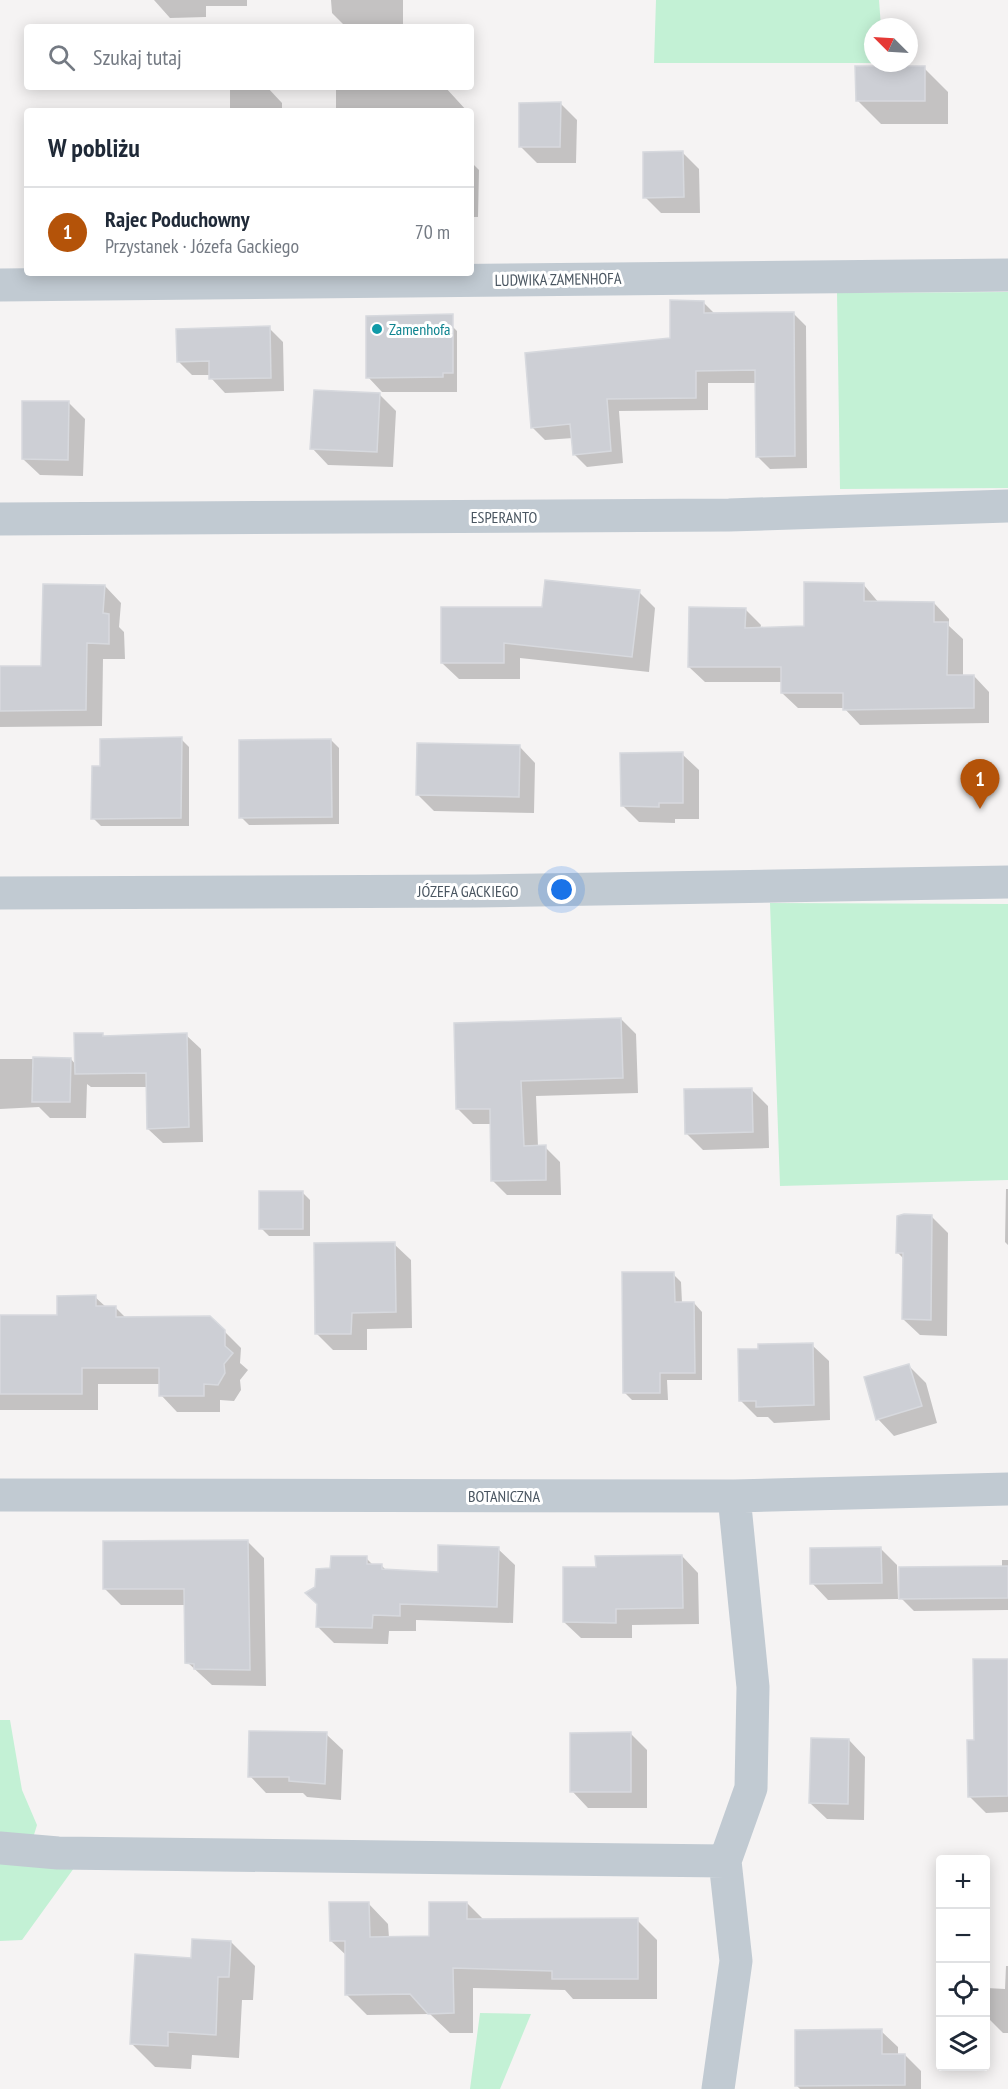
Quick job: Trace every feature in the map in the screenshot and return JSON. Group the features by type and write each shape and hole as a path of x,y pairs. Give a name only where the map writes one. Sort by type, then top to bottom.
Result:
{"street":[{"name":"LUDWIKA ZAMENHOFA","path":"0,285 1008,275"},
{"name":"ESPERANTO","path":"0,519 729,515 1008,506"},
{"name":"JÓZEFA GACKIEGO","path":"0,892 476,891 1008,882"},
{"name":"BOTANICZNA","path":"0,1495 734,1496 1008,1489"},
{"path":"718,2089 736,1961 725,1861 751,1788 753,1687 734,1496"},
{"path":"0,1848 58,1853 725,1861"}],"green space":[{"path":"656,0 879,0 880,18 864,18 864,63 654,63"},
{"path":"1008,292 1008,488 840,489 837,293"},
{"path":"770,903 1008,904 1008,1180 780,1186"},
{"path":"0,1720 10,1720 22,1790 37,1825 33,1838 0,1834"},
{"path":"0,1862 74,1868 22,1940 0,1941"},
{"path":"480,2013 531,2014 500,2089 470,2089"}],"building":[{"path":"855,66 864,66 864,72 918,72 918,66 925,66 925,101 856,101"},
{"path":"561,102 560,147 519,147 519,103"},
{"path":"683,151 684,197 643,198 643,152"},
{"path":"670,300 704,301 704,313 794,312 795,456 756,457 755,370 696,371 696,398 607,399 611,451 573,455 570,424 531,428 525,353 670,338"},
{"path":"453,314 453,373 443,373 443,377 366,378 366,316"},
{"path":"270,326 271,378 209,379 209,361 177,362 176,329"},
{"path":"314,390 380,393 377,452 310,449"},
{"path":"22,401 69,401 68,460 22,459"},
{"path":"545,580 640,590 632,657 504,643 504,663 441,663 441,607 542,607"},
{"path":"804,582 864,583 864,601 934,602 934,622 948,622 947,675 974,675 974,708 843,710 843,693 781,693 781,667 688,667 689,607 746,608 745,628 804,626"},
{"path":"43,584 105,585 103,613 109,614 109,644 87,643 86,710 0,711 0,666 41,666"},
{"path":"182,737 181,818 91,819 92,766 100,766 100,739"},
{"path":"331,739 332,817 239,818 239,740"},
{"path":"417,743 520,745 519,797 416,795"},
{"path":"683,752 683,803 659,803 659,807 621,806 620,753"},
{"path":"621,1018 623,1078 521,1081 524,1146 546,1145 546,1180 491,1181 490,1109 456,1109 454,1023"},
{"path":"74,1033 103,1033 103,1036 187,1033 189,1127 147,1129 146,1073 75,1074"},
{"path":"33,1057 71,1058 70,1102 32,1102"},
{"path":"752,1088 753,1132 685,1134 684,1089"},
{"path":"259,1191 303,1191 303,1229 259,1229"},
{"path":"932,1215 931,1320 902,1319 903,1253 896,1253 897,1216"},
{"path":"395,1242 396,1312 352,1313 351,1334 315,1334 314,1243"},
{"path":"622,1272 674,1272 675,1302 694,1302 695,1373 660,1373 660,1393 623,1393"},
{"path":"96,1295 96,1306 116,1306 116,1317 210,1316 225,1330 225,1346 233,1353 224,1364 225,1373 218,1385 204,1384 204,1396 159,1396 159,1368 82,1368 82,1394 0,1394 0,1315 57,1315 57,1296"},
{"path":"813,1343 814,1405 756,1407 756,1401 739,1401 738,1349 758,1349 758,1344"},
{"path":"909,1364 922,1406 876,1420 864,1377"},
{"path":"248,1540 250,1670 194,1669 194,1664 185,1663 184,1589 103,1589 103,1541"},
{"path":"438,1545 499,1547 497,1607 400,1604 400,1616 373,1615 372,1628 316,1627 317,1604 305,1593 315,1587 316,1569 330,1568 331,1556 367,1556 367,1564 382,1564 382,1569 438,1572"},
{"path":"881,1547 882,1583 810,1584 810,1548"},
{"path":"682,1555 683,1608 616,1609 616,1623 563,1622 563,1567 596,1567 595,1556"},
{"path":"1008,1566 1008,1598 899,1599 899,1567"},
{"path":"973,1659 1008,1659 1008,1796 968,1797 967,1740 974,1740"},
{"path":"249,1731 327,1732 325,1784 289,1781 289,1777 248,1777"},
{"path":"631,1732 631,1792 570,1792 570,1733"},
{"path":"811,1738 849,1739 848,1804 809,1803"},
{"path":"329,1902 369,1902 370,1937 429,1936 429,1902 467,1902 467,1919 638,1918 638,1979 552,1979 552,1971 453,1968 454,2013 428,2014 410,1994 345,1995 345,1941 330,1941"},
{"path":"192,1939 231,1941 229,1977 218,1977 216,2035 168,2032 168,2046 130,2044 135,1954 191,1958"},
{"path":"882,2029 882,2054 905,2054 905,2085 795,2086 795,2030"}],"place":[{"name":"Zamenhofa","path":"377,329"},
{"name":"Rajec Poduchowny","path":"980,809"}]}
